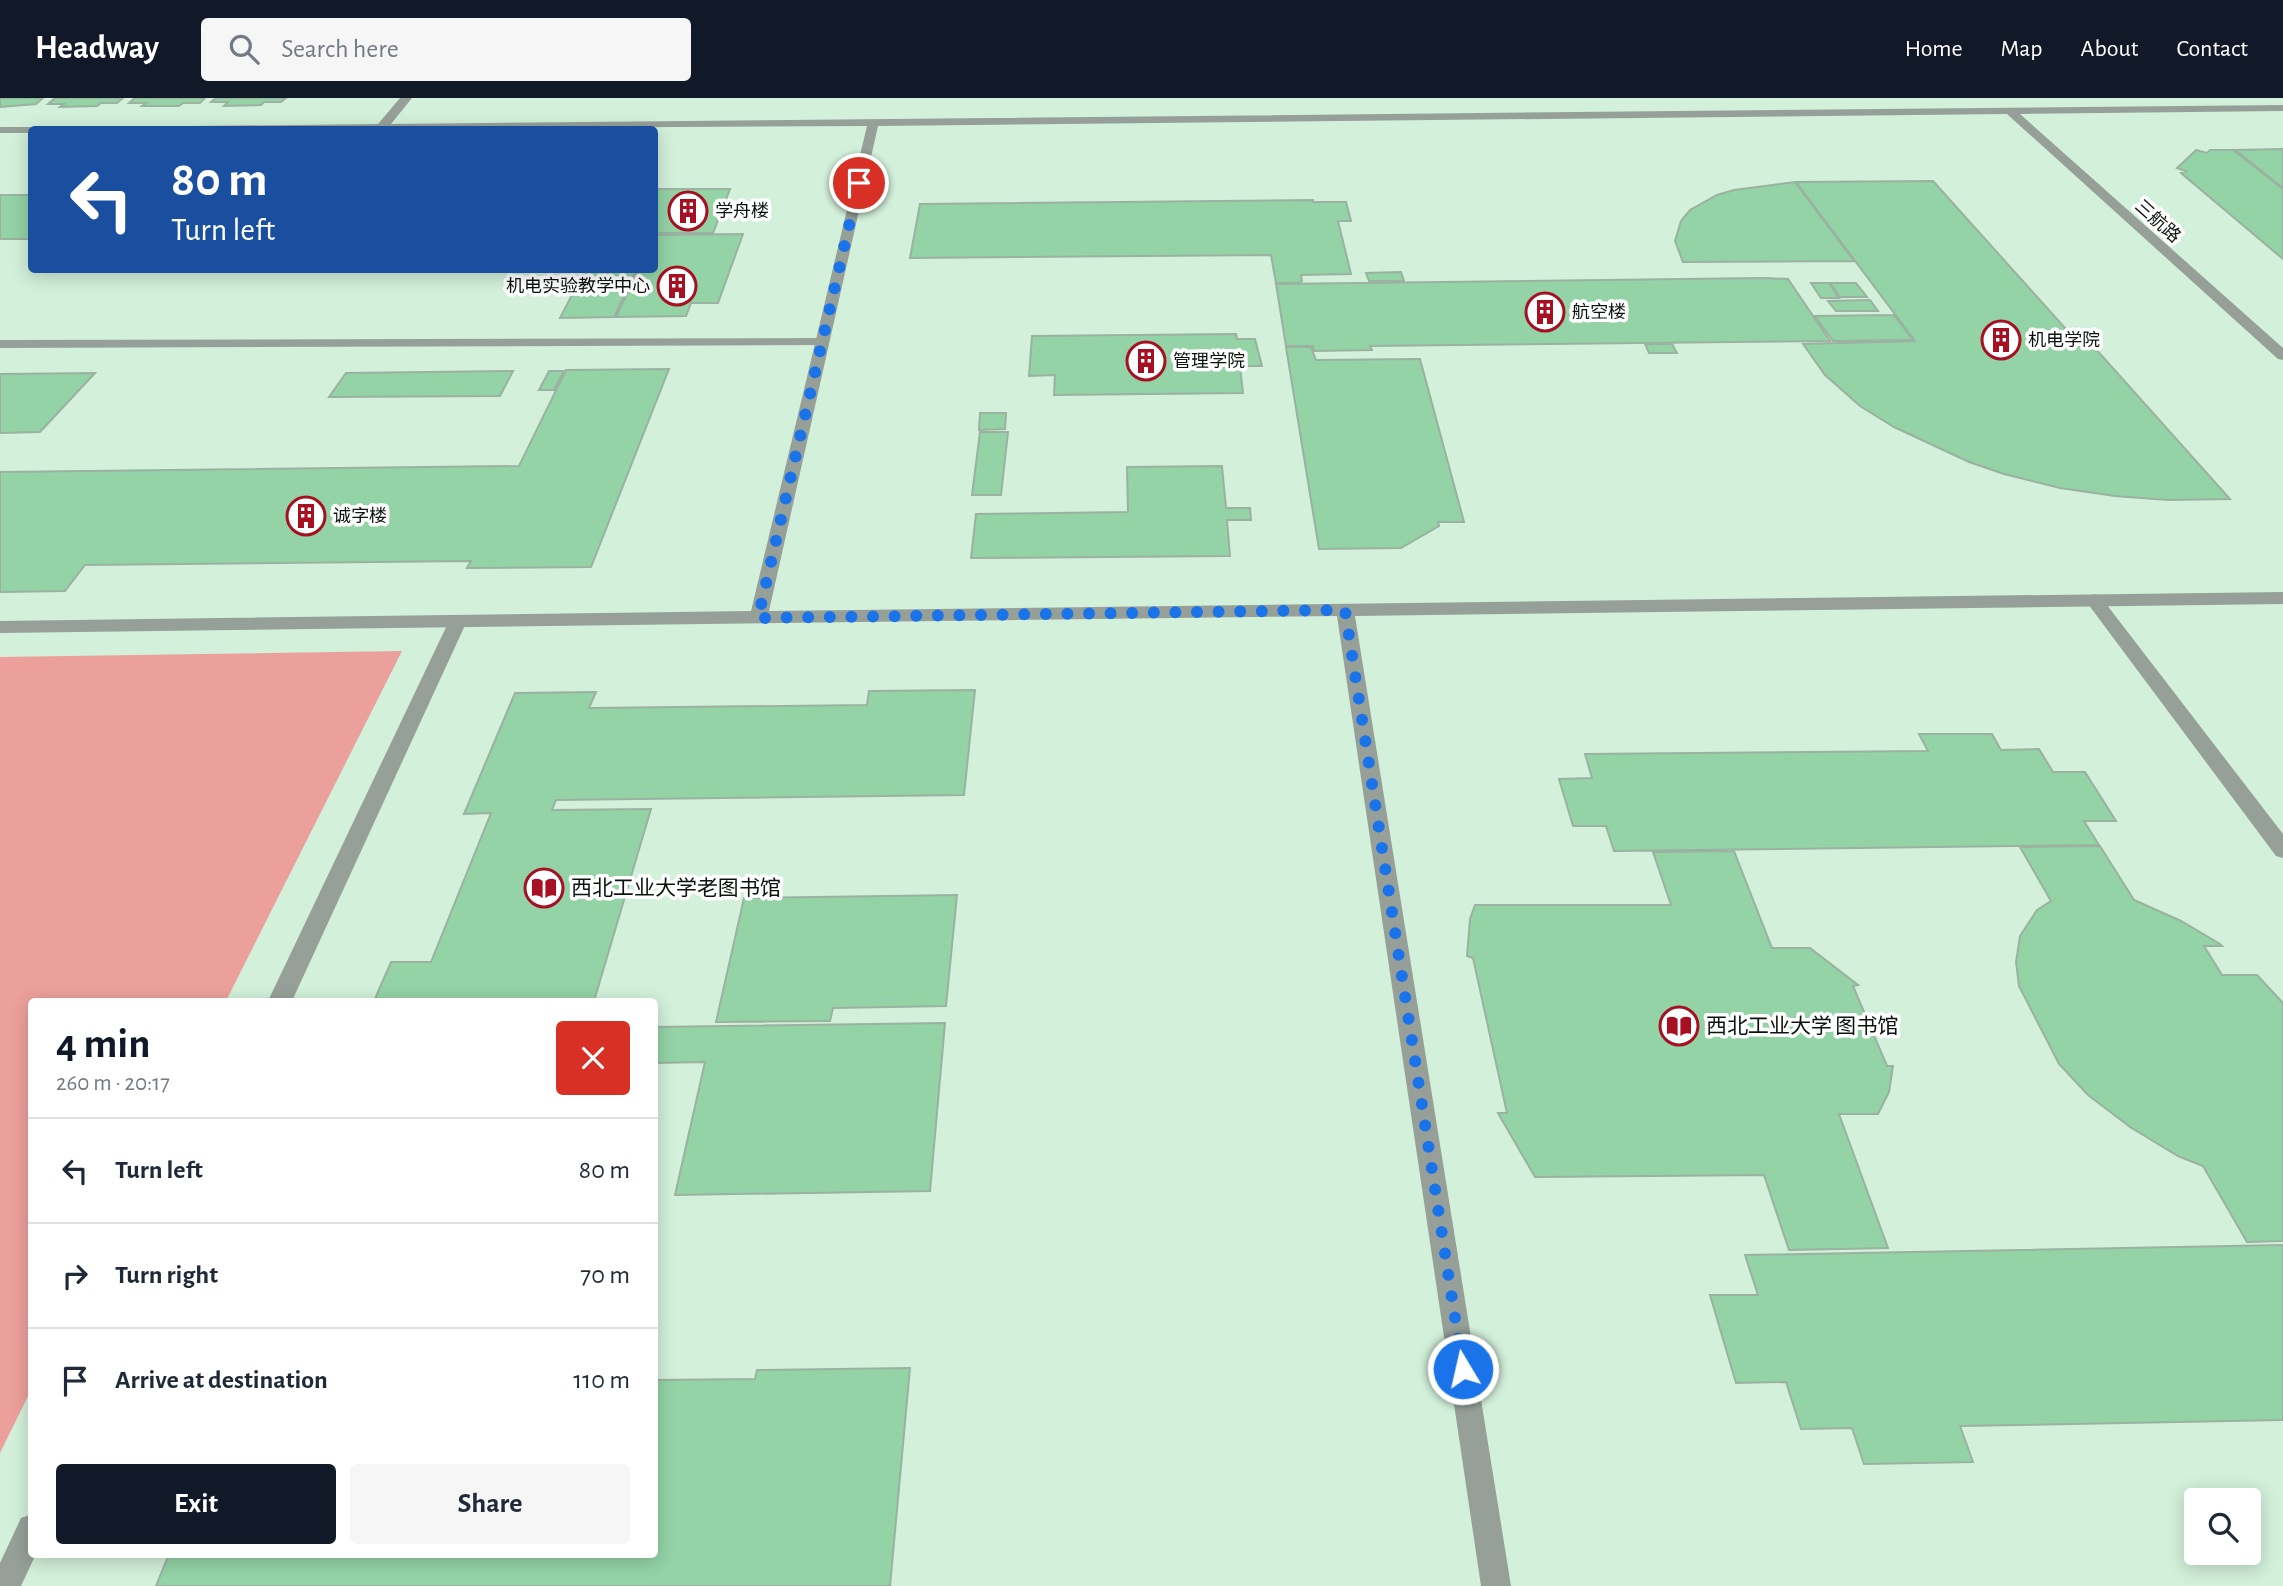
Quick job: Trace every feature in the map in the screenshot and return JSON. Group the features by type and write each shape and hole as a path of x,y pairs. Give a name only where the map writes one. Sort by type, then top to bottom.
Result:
{"street":[{"path":"383,126 406,98"},
{"path":"1734,98 1746,114"},
{"path":"2258,98 2278,108"},
{"path":"578,126 2278,108"},
{"name":"三航路","path":"2010,111 2283,356"},
{"path":"758,618 873,123"},
{"path":"0,130 28,130"},
{"path":"0,344 822,342"},
{"path":"0,627 2283,598"},
{"path":"2094,600 2283,850"},
{"path":"1345,610 1496,1586"},
{"path":"281,998 458,621"},
{"path":"5,1586 28,1537"}],"shaded area":[{"path":"0,98 2283,98 2283,1586 0,1586"},
{"path":"402,651 228,998 28,998 28,1396 0,1453 0,657"}],"building":[{"path":"0,98 43,98 36,104 0,107"},
{"path":"55,98 123,98 117,103 101,103 97,106 60,107 64,104 48,104"},
{"path":"135,98 205,98 200,103 183,103 179,106 142,106 146,103 129,103"},
{"path":"216,98 286,98 281,102 264,102 261,105 224,106 228,102 211,102"},
{"path":"2283,149 2283,188 2235,150"},
{"path":"2196,150 2207,153 2210,150 2233,150 2283,189 2283,259 2181,173 2186,171 2177,168"},
{"name":"机电学院","path":"1933,181 2074,338 2086,338 2230,499 2168,500 2115,496 2060,488 2004,474 1969,462 1894,427 1860,406 1825,375 1803,344 1915,341 1796,182"},
{"path":"1795,182 1854,261 1683,262 1675,241 1681,221 1690,210 1717,195 1734,190"},
{"name":"学舟楼","path":"658,189 730,189 713,233 658,233"},
{"path":"0,195 28,195 28,239 0,239"},
{"path":"1313,200 1346,202 1351,221 1338,221 1351,274 1301,275 1302,281 1298,283 1276,283 1271,255 910,258 920,204"},
{"name":"机电实验教学中心","path":"743,234 718,303 691,303 686,316 616,317 637,273 658,273 658,235"},
{"path":"1401,272 1404,281 1369,281 1366,273"},
{"path":"583,273 635,273 614,317 560,318"},
{"name":"航空楼","path":"1788,279 1830,341 1370,346 1372,350 1314,351 1313,346 1286,346 1276,284"},
{"path":"1811,283 1829,283 1839,298 1821,298"},
{"path":"1830,283 1856,283 1867,297 1840,297"},
{"path":"1870,300 1878,311 1836,311 1828,301"},
{"path":"1894,315 1913,340 1833,341 1815,316"},
{"name":"管理学院","path":"1236,334 1237,339 1255,339 1262,366 1240,366 1243,393 1054,395 1055,375 1029,376 1032,336"},
{"path":"1645,344 1672,344 1677,353 1649,353"},
{"path":"1286,347 1311,347 1316,360 1420,359 1464,522 1438,522 1439,526 1401,548 1319,549"},
{"name":"诚字楼","path":"669,369 591,567 467,568 471,561 85,565 65,591 0,592 0,472 519,466 566,370"},
{"path":"513,371 500,396 329,397 346,373"},
{"path":"549,371 564,371 554,390 539,390"},
{"path":"95,373 40,432 0,433 0,374"},
{"path":"980,413 1006,413 1005,429 979,430"},
{"path":"980,432 1008,432 1001,495 972,495"},
{"path":"1222,466 1226,508 1250,508 1251,520 1227,520 1230,556 971,558 976,514 1128,512 1127,467"},
{"name":"西北工业大学老图书馆","path":"975,690 964,795 556,800 552,810 651,809 595,998 375,998 391,962 431,962 491,813 464,814 515,693 596,692 589,708 867,705 869,691"},
{"path":"1919,734 1992,734 2001,750 2039,749 2053,772 2085,772 2116,821 2084,821 2099,845 1614,851 1606,826 1573,826 1559,779 1592,778 1585,754 1928,751"},
{"path":"2100,846 2134,900 2181,921 2220,944 2222,946 2204,946 2222,975 2257,975 2283,1003 2283,1241 2247,1242 2203,1166 2178,1156 2130,1127 2088,1095 2059,1064 2019,986 2016,962 2020,936 2037,910 2051,901 2020,847"},
{"name":"西北工业大学 图书馆","path":"1734,851 1772,948 1810,948 1858,985 1853,986 1887,1066 1893,1066 1889,1092 1878,1114 1839,1114 1888,1248 1789,1250 1764,1175 1535,1177 1498,1113 1507,1113 1473,958 1467,956 1470,919 1475,905 1671,905 1653,852"},
{"path":"957,895 946,1006 833,1008 830,1021 716,1022 744,898"},
{"path":"945,1023 930,1191 675,1195 705,1062 658,1063 658,1027"},
{"path":"2283,1245 2283,1420 1960,1426 1973,1462 1864,1464 1852,1428 1801,1429 1786,1382 1736,1383 1710,1295 1758,1295 1745,1255"},
{"path":"910,1368 890,1586 156,1586 167,1558 658,1558 658,1380 755,1379 757,1370"}],"place":[{"name":"学舟楼","path":"688,211"},
{"name":"机电实验教学中心","path":"677,286"},
{"name":"航空楼","path":"1545,312"},
{"name":"机电学院","path":"2001,340"},
{"name":"管理学院","path":"1146,361"},
{"name":"诚字楼","path":"306,516"},
{"name":"西北工业大学老图书馆","path":"544,888"},
{"name":"西北工业大学 图书馆","path":"1679,1026"}],"route":[{"path":"859,183 758,618 1345,610 1463,1369"}]}
